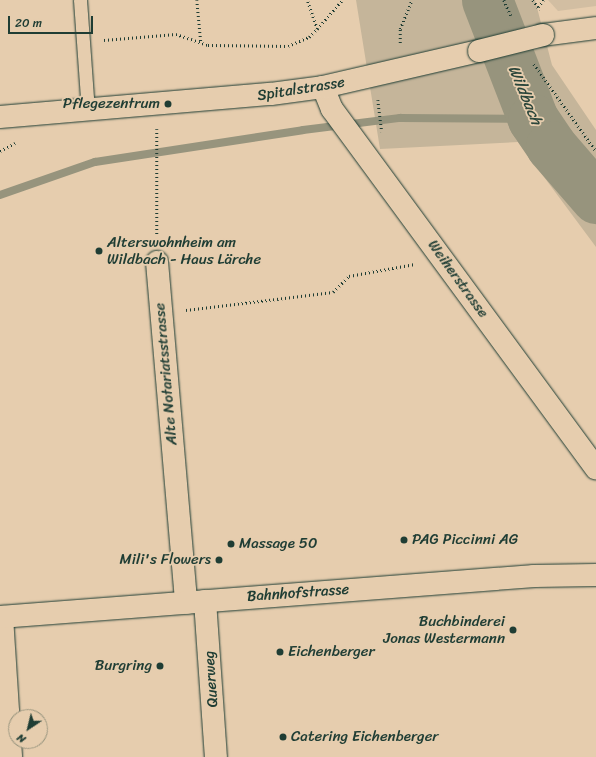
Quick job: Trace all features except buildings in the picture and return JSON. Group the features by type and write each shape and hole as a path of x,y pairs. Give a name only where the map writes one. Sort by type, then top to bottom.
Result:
{"street":[{"name":"Spitalstrasse","path":"0,117 244,98 323,87 543,35 596,28"},
{"name":"Weiherstrasse","path":"323,87 332,109 443,258 596,469"},
{"name":"Alte Notariatsstrasse","path":"157,262 161,313 196,602"},
{"name":"Bahnhofstrasse","path":"1,617 534,576 596,575"},
{"name":"Querweg","path":"196,602 216,757"},
{"path":"1,617 11,757"}],"lane":[{"path":"80,0 88,111"}],"path":[{"path":"197,0 201,42"},
{"path":"307,0 317,30"},
{"path":"84,41 176,34 201,42 288,46 309,37 317,30 342,0"},
{"path":"400,47 400,29 412,0"},
{"path":"504,0 511,18"},
{"path":"538,7 543,0"},
{"path":"530,57 557,100 596,151"},
{"path":"378,100 383,136"},
{"path":"156,144 159,182 157,262"},
{"path":"161,313 333,292 349,276 443,258"}],"shaded area":[{"path":"356,0 535,0 552,65 596,130 596,247 518,142 380,149"},
{"path":"548,0 596,0 596,6 558,11"}],"waterway":[{"name":"Wildbach","path":"487,0 533,119 551,146 596,198"},
{"path":"0,195 95,162 303,130 400,118 533,119"}],"place":[{"name":"Pflegezentrum","path":"168,104"},
{"name":"Alterswohnheim am Wildbach - Haus Lärche","path":"99,251"},
{"name":"PAG Piccinni AG","path":"404,540"},
{"name":"Massage 50","path":"231,544"},
{"name":"Mili's Flowers","path":"219,560"},
{"name":"Buchbinderei Jonas Westermann","path":"513,630"},
{"name":"Eichenberger","path":"280,652"},
{"name":"Burgring","path":"160,666"},
{"name":"Catering Eichenberger","path":"283,737"}]}
